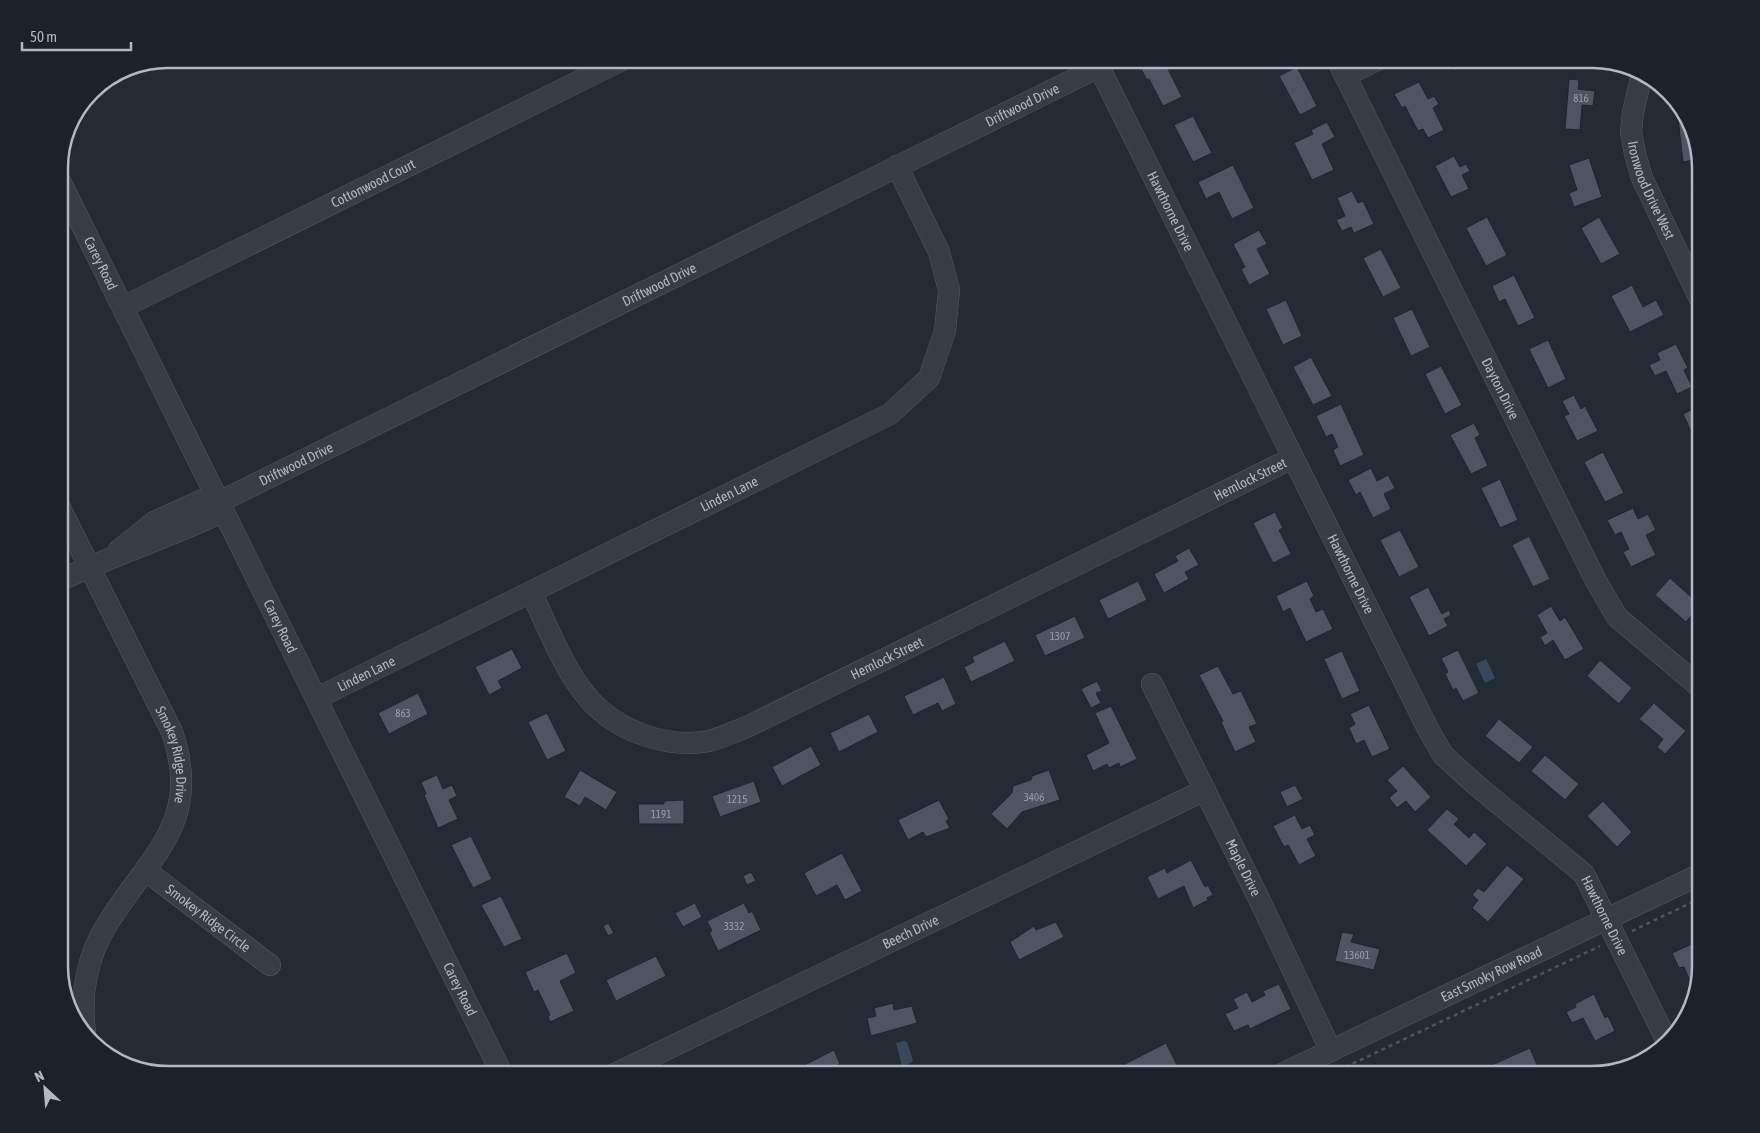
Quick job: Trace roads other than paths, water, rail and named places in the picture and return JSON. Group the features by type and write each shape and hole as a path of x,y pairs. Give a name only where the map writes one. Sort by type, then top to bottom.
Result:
{"street":[{"name":"Cottonwood Court","path":"123,307 606,68"},
{"name":"Driftwood Drive","path":"89,566 110,558 154,522 220,502 897,166 1087,68"},
{"name":"Hawthorne Drive","path":"1099,68 1417,708 1443,755 1476,785 1584,874 1664,1036"},
{"name":"Dayton Drive","path":"1341,68 1595,579 1617,617 1692,680"},
{"name":"Ironwood Drive West","path":"1641,80 1633,112 1631,132 1635,154 1642,178 1692,282"},
{"name":"Linden Lane","path":"317,698 890,414 929,378 946,332 949,313 948,278 939,252 897,166"},
{"name":"Carey Road","path":"68,197 498,1066"},
{"name":"Hemlock Street","path":"531,592 572,675 589,699 618,724 650,738 679,743 709,740 748,726 1293,458"},
{"name":"Smokey Ridge Drive","path":"68,524 172,732 180,755 182,789 179,806 167,839 107,924 93,953 77,1008"},
{"path":"68,577 89,566"},
{"name":"Maple Drive","path":"1152,684 1331,1051"},
{"name":"Beech Drive","path":"632,1066 1205,790"},
{"name":"Smokey Ridge Circle","path":"146,871 270,965"},
{"name":"East Smoky Row Road","path":"1299,1066 1692,878"}],"water":[{"path":"1486,659 1495,678 1485,683 1476,664"},
{"path":"907,1042 913,1060 911,1063 902,1066 896,1043"}]}
